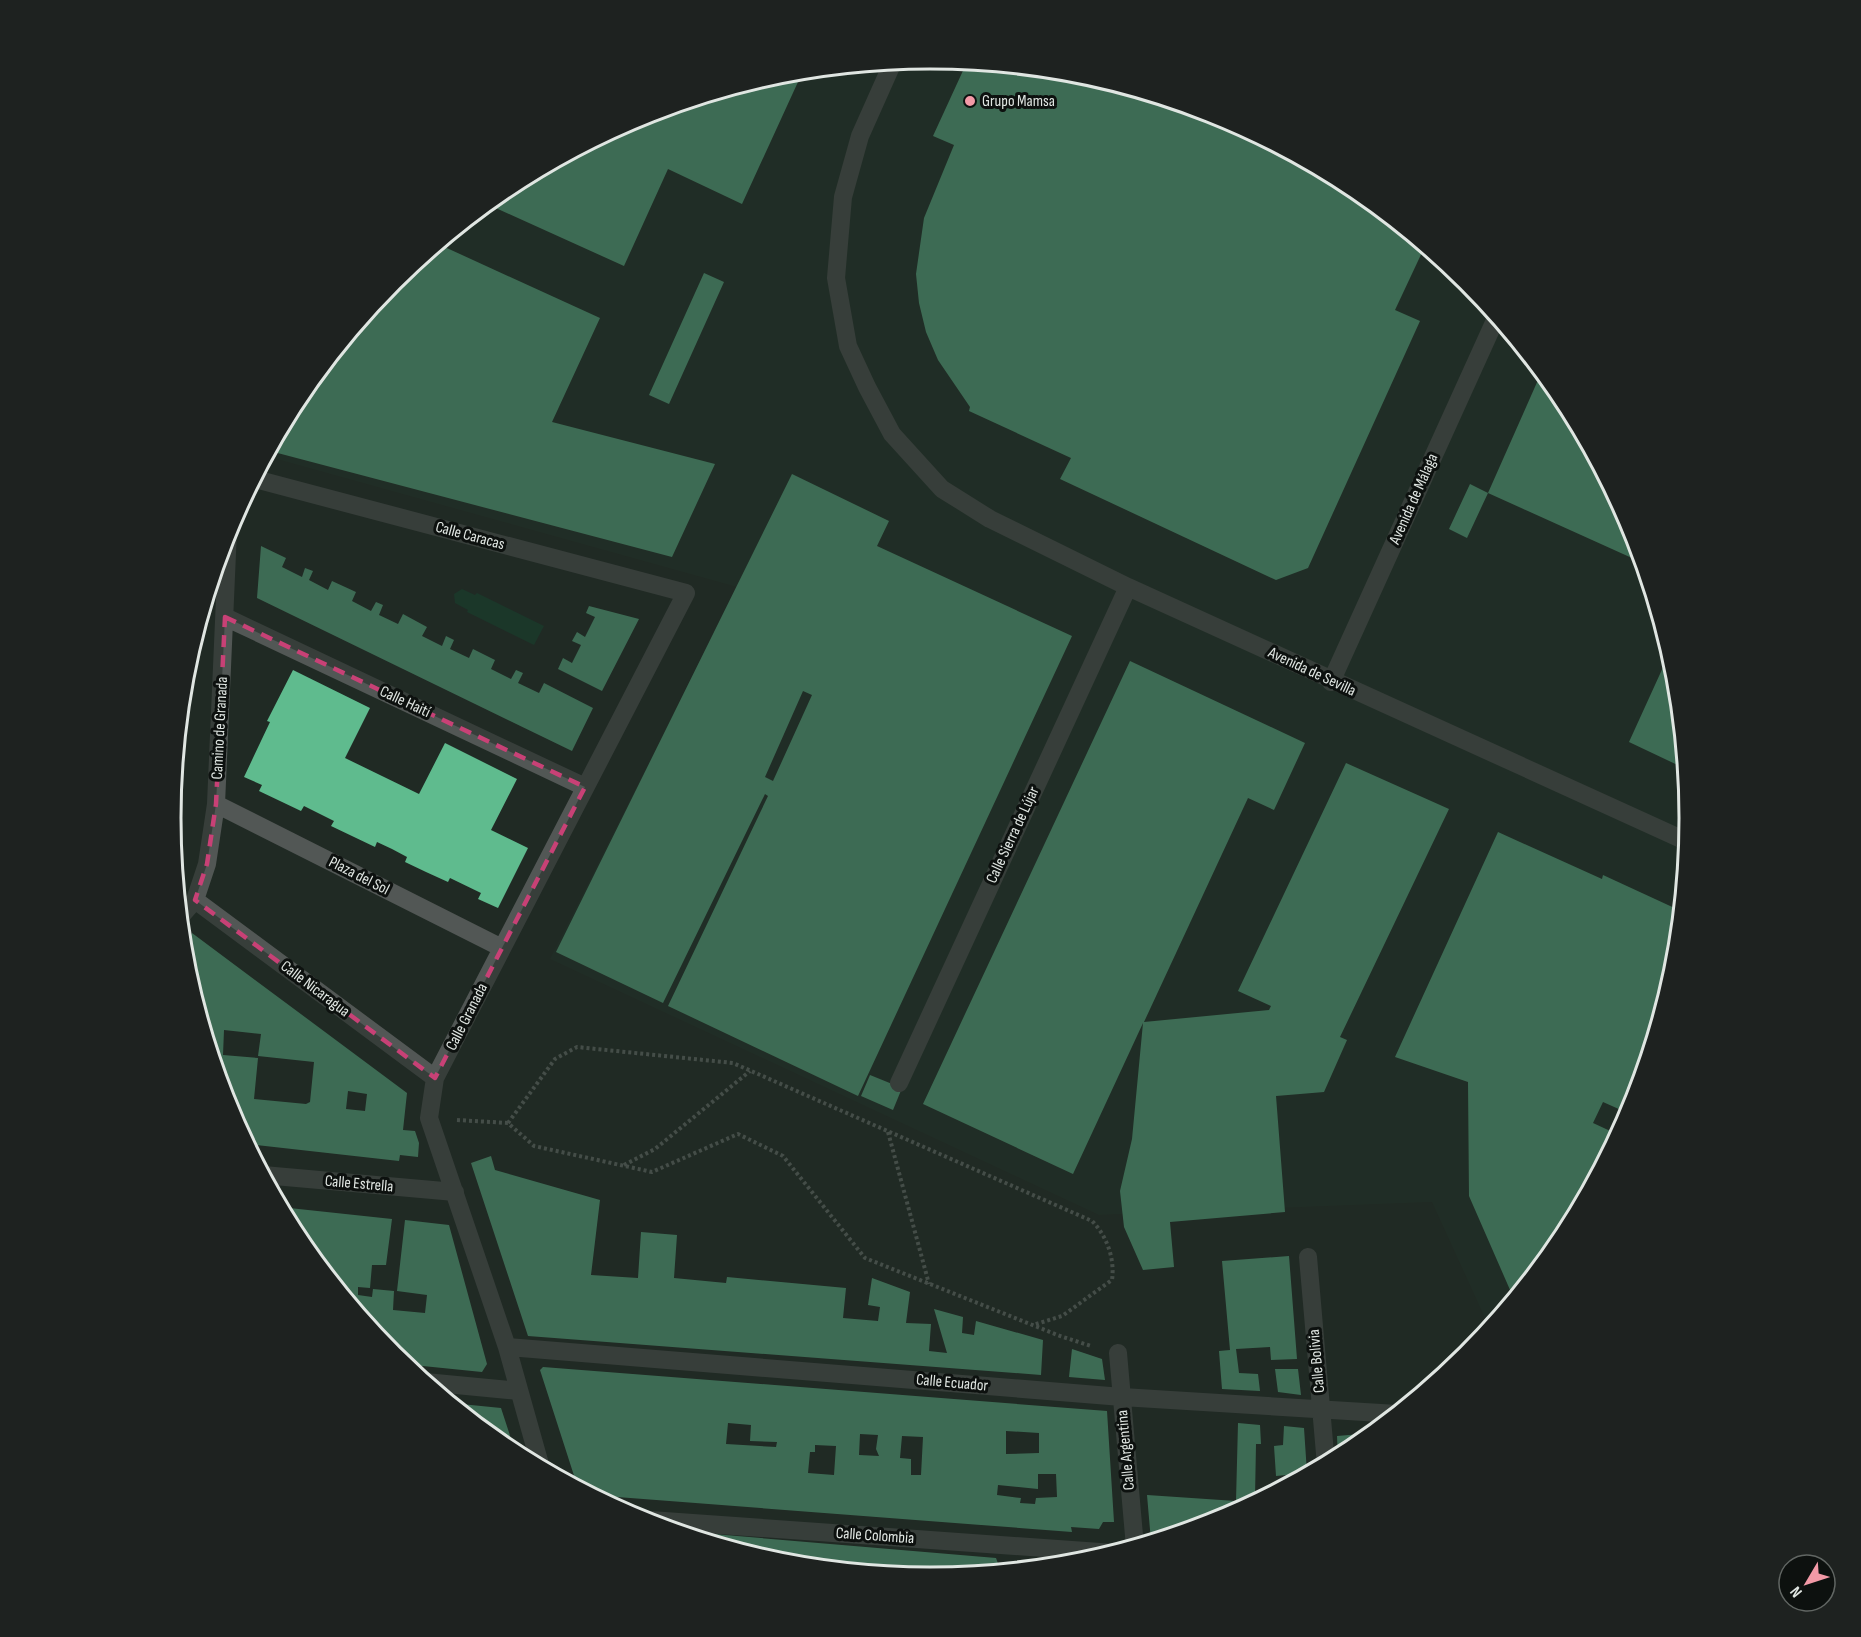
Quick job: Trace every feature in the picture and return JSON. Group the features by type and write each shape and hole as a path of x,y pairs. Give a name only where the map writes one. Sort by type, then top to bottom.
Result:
{"street":[{"name":"Avenida de Sevilla","path":"889,71 860,136 846,187 836,278 848,346 867,387 892,434 942,489 990,519 1128,587 1331,682 1679,838"},
{"name":"Avenida de Málaga","path":"1331,682 1494,324"},
{"name":"Calle Caracas","path":"262,480 686,593"},
{"name":"Camino de Granada","path":"186,910 195,900 207,864 216,804 227,562"},
{"name":"Calle Sierra de Lújar","path":"899,1083 1128,587"},
{"name":"Calle Granada","path":"538,1457 507,1347 429,1118 435,1078 686,593"},
{"name":"Calle Haití","path":"225,617 585,787"},
{"name":"Plaza del Sol","path":"216,804 502,948"},
{"name":"Calle Nicaragua","path":"195,900 435,1078"},
{"name":"Calle Estrella","path":"272,1176 455,1192"},
{"name":"Calle Bolivia","path":"1308,1257 1325,1455"},
{"name":"Calle Ecuador","path":"507,1347 1122,1397 1387,1413"},
{"name":"Calle Argentina","path":"1118,1353 1134,1539"},
{"path":"437,1383 519,1391"},
{"name":"Calle Colombia","path":"673,1522 1088,1551"}],"path":[{"path":"508,1123 555,1059 577,1047 733,1063 1092,1221 1104,1233 1114,1270 1113,1280 1062,1316 1034,1325"},
{"path":"622,1166 655,1149 750,1071"},
{"path":"429,1118 508,1123 534,1146 652,1172 738,1134 783,1156 865,1258 1034,1325 1118,1353"},
{"path":"888,1131 929,1284"}],"highlighted area":[{"path":"225,617 585,787 435,1078 195,900 207,864 216,804"}],"shaded area":[{"path":"930,69 1028,75 1077,83 1124,95 1217,126 1262,146 1347,195 1425,255 1494,324 1525,362 1554,402 1603,487 1640,578 1654,625 1666,672 1674,721 1678,769 1680,818 1674,916 1666,965 1640,1059 1603,1150 1580,1193 1554,1235 1494,1313 1486,1321 1432,1202 1099,1215 550,959 737,587 273,458 307,402 367,324 436,255 474,224 514,195 599,146 690,109 784,83 833,75"},
{"path":"462,589 475,595 477,593 544,626 534,645 467,612 468,610 455,603 454,594"}],"building":[{"path":"963,70 1028,75 1077,83 1171,109 1262,146 1347,195 1422,253 1395,310 1420,321 1308,568 1276,580 1060,479 1071,458 969,411 970,407 938,360 926,332 919,303 916,274 924,218 954,145 933,136"},
{"path":"799,81 742,204 668,169 624,266 496,208 556,169 644,126 737,95"},
{"path":"445,247 600,318 552,422 715,464 672,557 276,453 307,402 367,324"},
{"path":"704,273 724,282 669,404 649,395"},
{"path":"1538,380 1580,444 1603,487 1633,558 1488,493"},
{"path":"792,474 889,521 877,546 1072,636 858,1096 668,1006 768,796 765,794 663,1003 556,952","holes":["803,691 812,695 773,781 765,777"]},
{"path":"1470,484 1488,493 1467,538 1449,529"},
{"path":"261,546 286,558 282,567 302,577 305,568 313,571 309,580 328,590 332,581 356,592 352,601 371,611 376,602 383,605 379,615 398,624 403,614 427,627 422,636 442,646 446,636 454,640 450,649 469,658 473,649 495,660 491,669 511,679 516,670 523,673 518,683 539,693 544,683 593,708 572,751 257,598"},
{"path":"589,606 639,619 602,691 558,669 563,658 572,663 581,645 572,641 577,632 585,637 595,617 586,613"},
{"path":"1130,661 1305,743 1274,810 1248,798 1144,1022 1269,1010 1271,1006 1238,991 1346,763 1449,809 1340,1037 1347,1040 1324,1092 1276,1096 1285,1212 1170,1222 1174,1267 1143,1270 1124,1227 1120,1191 1132,1139 1143,1023 1073,1174 923,1104"},
{"path":"1664,665 1674,721 1678,765 1629,742"},
{"path":"293,670 370,708 345,758 419,794 445,743 517,779 491,830 528,848 498,908 478,899 481,893 450,878 448,882 405,862 407,857 392,849 377,842 375,847 331,826 334,821 304,806 301,811 259,791 262,785 244,777 270,722 267,721"},
{"path":"1498,832 1602,879 1603,875 1675,908 1666,965 1654,1012 1623,1105 1621,1110 1603,1102 1593,1123 1611,1131 1603,1150 1554,1235 1511,1292 1469,1196 1468,1082 1395,1057"},
{"path":"192,933 407,1093 403,1130 415,1131 419,1143 418,1157 400,1155 399,1161 256,1145 221,1059 195,965 190,937","holes":["224,1030 261,1034 258,1056 314,1062 310,1102 306,1104 254,1099 258,1058 223,1055","348,1091 367,1094 365,1111 346,1109"]},
{"path":"870,1075 902,1088 893,1110 861,1096"},
{"path":"491,1156 495,1170 600,1200 591,1275 638,1278 641,1232 677,1235 674,1278 726,1283 727,1277 846,1288 843,1318 878,1321 880,1307 868,1305 872,1278 910,1292 906,1323 931,1324 929,1351 947,1353 934,1309 963,1317 962,1333 974,1335 976,1321 1043,1340 1041,1375 528,1336 471,1163"},
{"path":"290,1208 392,1219 386,1265 372,1265 370,1288 358,1287 358,1295 372,1297 373,1289 394,1291 393,1310 425,1313 427,1295 397,1291 405,1220 449,1225 487,1364 482,1372 419,1366 367,1313 336,1275"},
{"path":"1289,1256 1297,1359 1271,1360 1270,1347 1236,1349 1239,1373 1258,1374 1260,1391 1222,1389 1219,1351 1230,1350 1222,1261"},
{"path":"1072,1349 1102,1359 1105,1380 1069,1377"},
{"path":"543,1367 1107,1411 1114,1522 1103,1522 1099,1529 1071,1527 1072,1532 612,1497 575,1478 540,1370","holes":["728,1423 751,1425 750,1441 777,1442 776,1447 726,1444","1006,1431 1039,1433 1039,1453 1006,1454","860,1434 878,1435 876,1449 879,1456 859,1455","902,1436 923,1437 921,1475 911,1475 911,1459 900,1458","815,1445 836,1446 834,1475 808,1473 810,1452 815,1452","1038,1474 1056,1474 1057,1497 1036,1498 1035,1504 1020,1503 1021,1498 997,1495 998,1485 1038,1489"]},
{"path":"1275,1369 1298,1369 1301,1395 1278,1392"},
{"path":"463,1404 501,1408 511,1440"},
{"path":"1238,1423 1260,1425 1261,1444 1256,1444 1255,1494 1217,1511 1150,1534 1147,1495 1236,1501"},
{"path":"1284,1426 1304,1428 1307,1467 1293,1474 1276,1476 1274,1446 1283,1445"},
{"path":"1358,1434 1338,1448 1337,1436"},
{"path":"709,1534 996,1558 998,1564 930,1568 833,1562 784,1554"}],"place":[{"name":"Grupo Mamsa","path":"970,101"}]}
